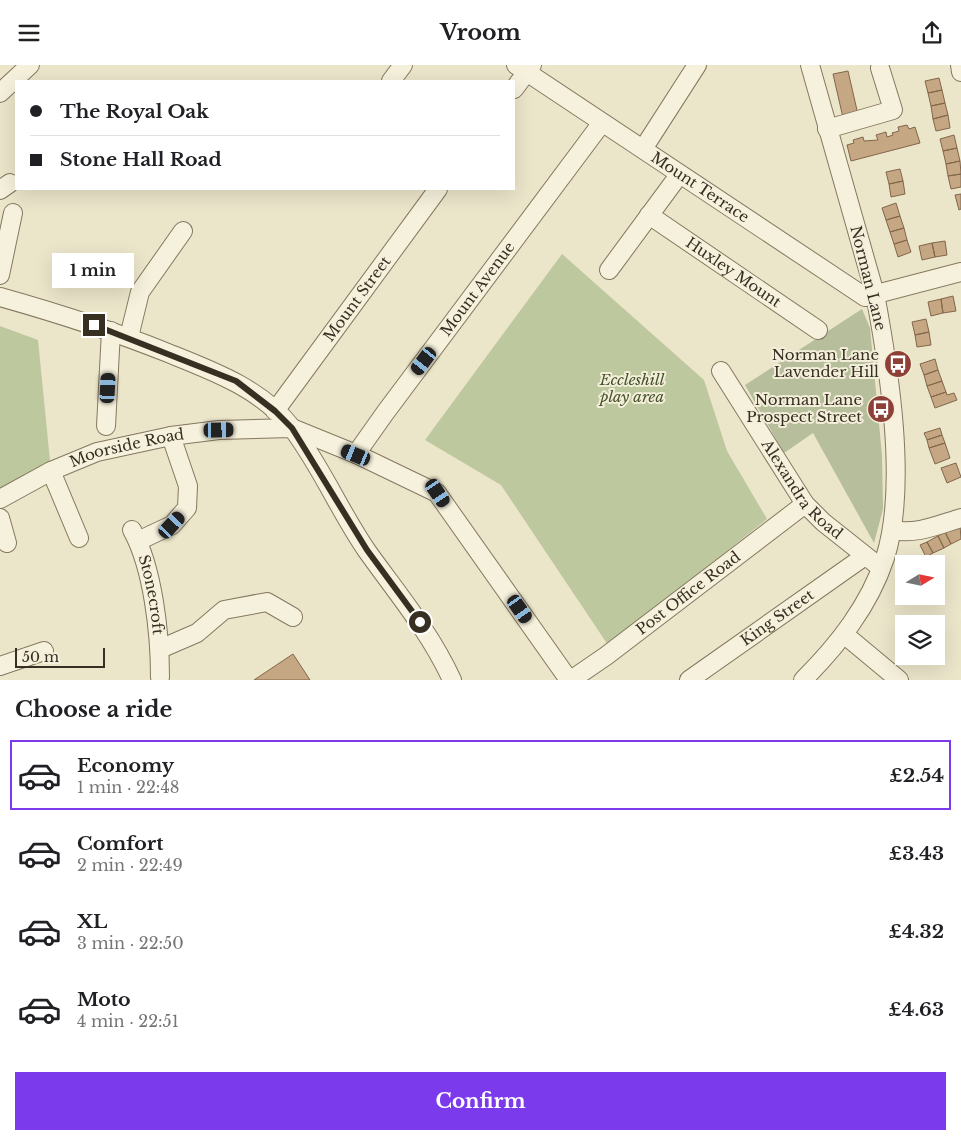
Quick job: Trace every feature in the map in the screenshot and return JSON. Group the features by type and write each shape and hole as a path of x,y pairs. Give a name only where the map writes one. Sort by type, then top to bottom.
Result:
{"street":[{"path":"0,93 30,65"},
{"path":"392,80 403,65"},
{"path":"643,149 697,65"},
{"name":"Norman Lane","path":"803,680 845,635 865,603 881,568 892,530 896,495 894,435 876,294 810,65"},
{"path":"960,65 961,72"},
{"path":"515,87 525,67"},
{"name":"Mount Terrace","path":"525,67 602,124 643,149 679,175 865,297 876,294"},
{"path":"827,129 893,110 880,67"},
{"name":"Mount Avenue","path":"356,455 384,413 602,124"},
{"path":"609,270 679,175"},
{"name":"Mount Street","path":"275,411 437,190"},
{"path":"0,275 13,213"},
{"name":"Huxley Mount","path":"649,215 818,331"},
{"path":"129,337 140,292 183,231"},
{"path":"876,294 961,272"},
{"path":"0,297 129,337 236,381 275,411 292,428 367,550 420,622 452,680"},
{"path":"106,426 111,331"},
{"name":"Alexandra Road","path":"721,371 805,504 865,557 881,568"},
{"path":"292,428 438,493 570,680"},
{"name":"Moorside Road","path":"0,499 51,471 97,452 171,436 219,430 292,428"},
{"name":"Stonecroft","path":"160,677 160,649 147,567 135,536 172,525 187,509 188,486 171,436"},
{"path":"51,471 79,538"},
{"name":"Post Office Road","path":"570,680 606,656 805,504"},
{"path":"0,518 7,543"},
{"path":"892,530 902,532 925,530 961,518"},
{"name":"King Street","path":"689,680 865,557"},
{"name":"Stonecroft","path":"160,649 197,633 224,610 267,602 293,617"},
{"path":"845,635 899,680"},
{"path":"0,666 44,651"}],"green space":[{"name":"Eccleshill play area","path":"562,254 704,380 727,451 767,519 608,645 501,485 425,440"},
{"path":"862,309 870,328 882,456 883,509 874,543 813,433 784,453 745,385"},
{"path":"0,326 38,340 51,471 0,499"}],"building":[{"path":"848,71 859,119 844,122 833,74"},
{"path":"939,78 942,90 928,93 925,81"},
{"path":"942,90 945,103 931,106 928,93"},
{"path":"945,103 948,115 933,119 931,106"},
{"path":"948,115 950,128 936,131 933,119"},
{"path":"907,125 909,129 915,127 920,143 851,161 847,145 854,143 853,140 863,137 864,141 878,140 876,135 886,132 887,137 899,131 898,127"},
{"path":"954,135 957,148 943,151 940,139"},
{"path":"957,148 960,161 946,164 943,151"},
{"path":"960,161 961,174 948,176 946,164"},
{"path":"900,169 903,181 889,184 886,172"},
{"path":"961,174 961,187 951,189 948,176"},
{"path":"903,181 905,194 891,197 889,184"},
{"path":"961,194 961,209 959,210 955,195"},
{"path":"896,203 900,216 886,220 882,208"},
{"path":"900,216 904,228 890,232 886,220"},
{"path":"904,228 907,240 894,244 890,232"},
{"path":"907,240 911,252 898,257 894,244"},
{"path":"945,241 947,255 935,257 932,243"},
{"path":"932,243 935,257 922,260 919,246"},
{"path":"953,296 956,311 943,313 941,299"},
{"path":"941,299 943,313 931,316 928,302"},
{"path":"926,319 929,332 915,335 912,322"},
{"path":"929,332 931,345 917,347 915,335"},
{"path":"935,359 938,370 924,375 920,364"},
{"path":"938,370 942,381 927,386 924,375"},
{"path":"942,381 946,392 931,397 927,386"},
{"path":"946,392 947,395 954,393 957,400 935,408 931,397"},
{"path":"940,428 942,435 927,440 924,433"},
{"path":"942,435 945,443 929,448 927,440"},
{"path":"945,443 950,458 935,464 929,448"},
{"path":"956,463 961,477 947,483 941,468"},
{"path":"960,525 961,539 951,544 945,532"},
{"path":"945,532 951,544 944,548 938,536"},
{"path":"938,536 944,548 933,553 927,542"},
{"path":"927,542 933,553 925,555 920,545"},
{"path":"293,654 310,680 254,680"}],"place":[{"name":"Norman Lane Lavender Hill","path":"898,364"},
{"name":"Norman Lane Prospect Street","path":"881,409"}],"route":[{"path":"94,325 129,337 236,381 275,411 292,428 367,550 420,622"}]}
